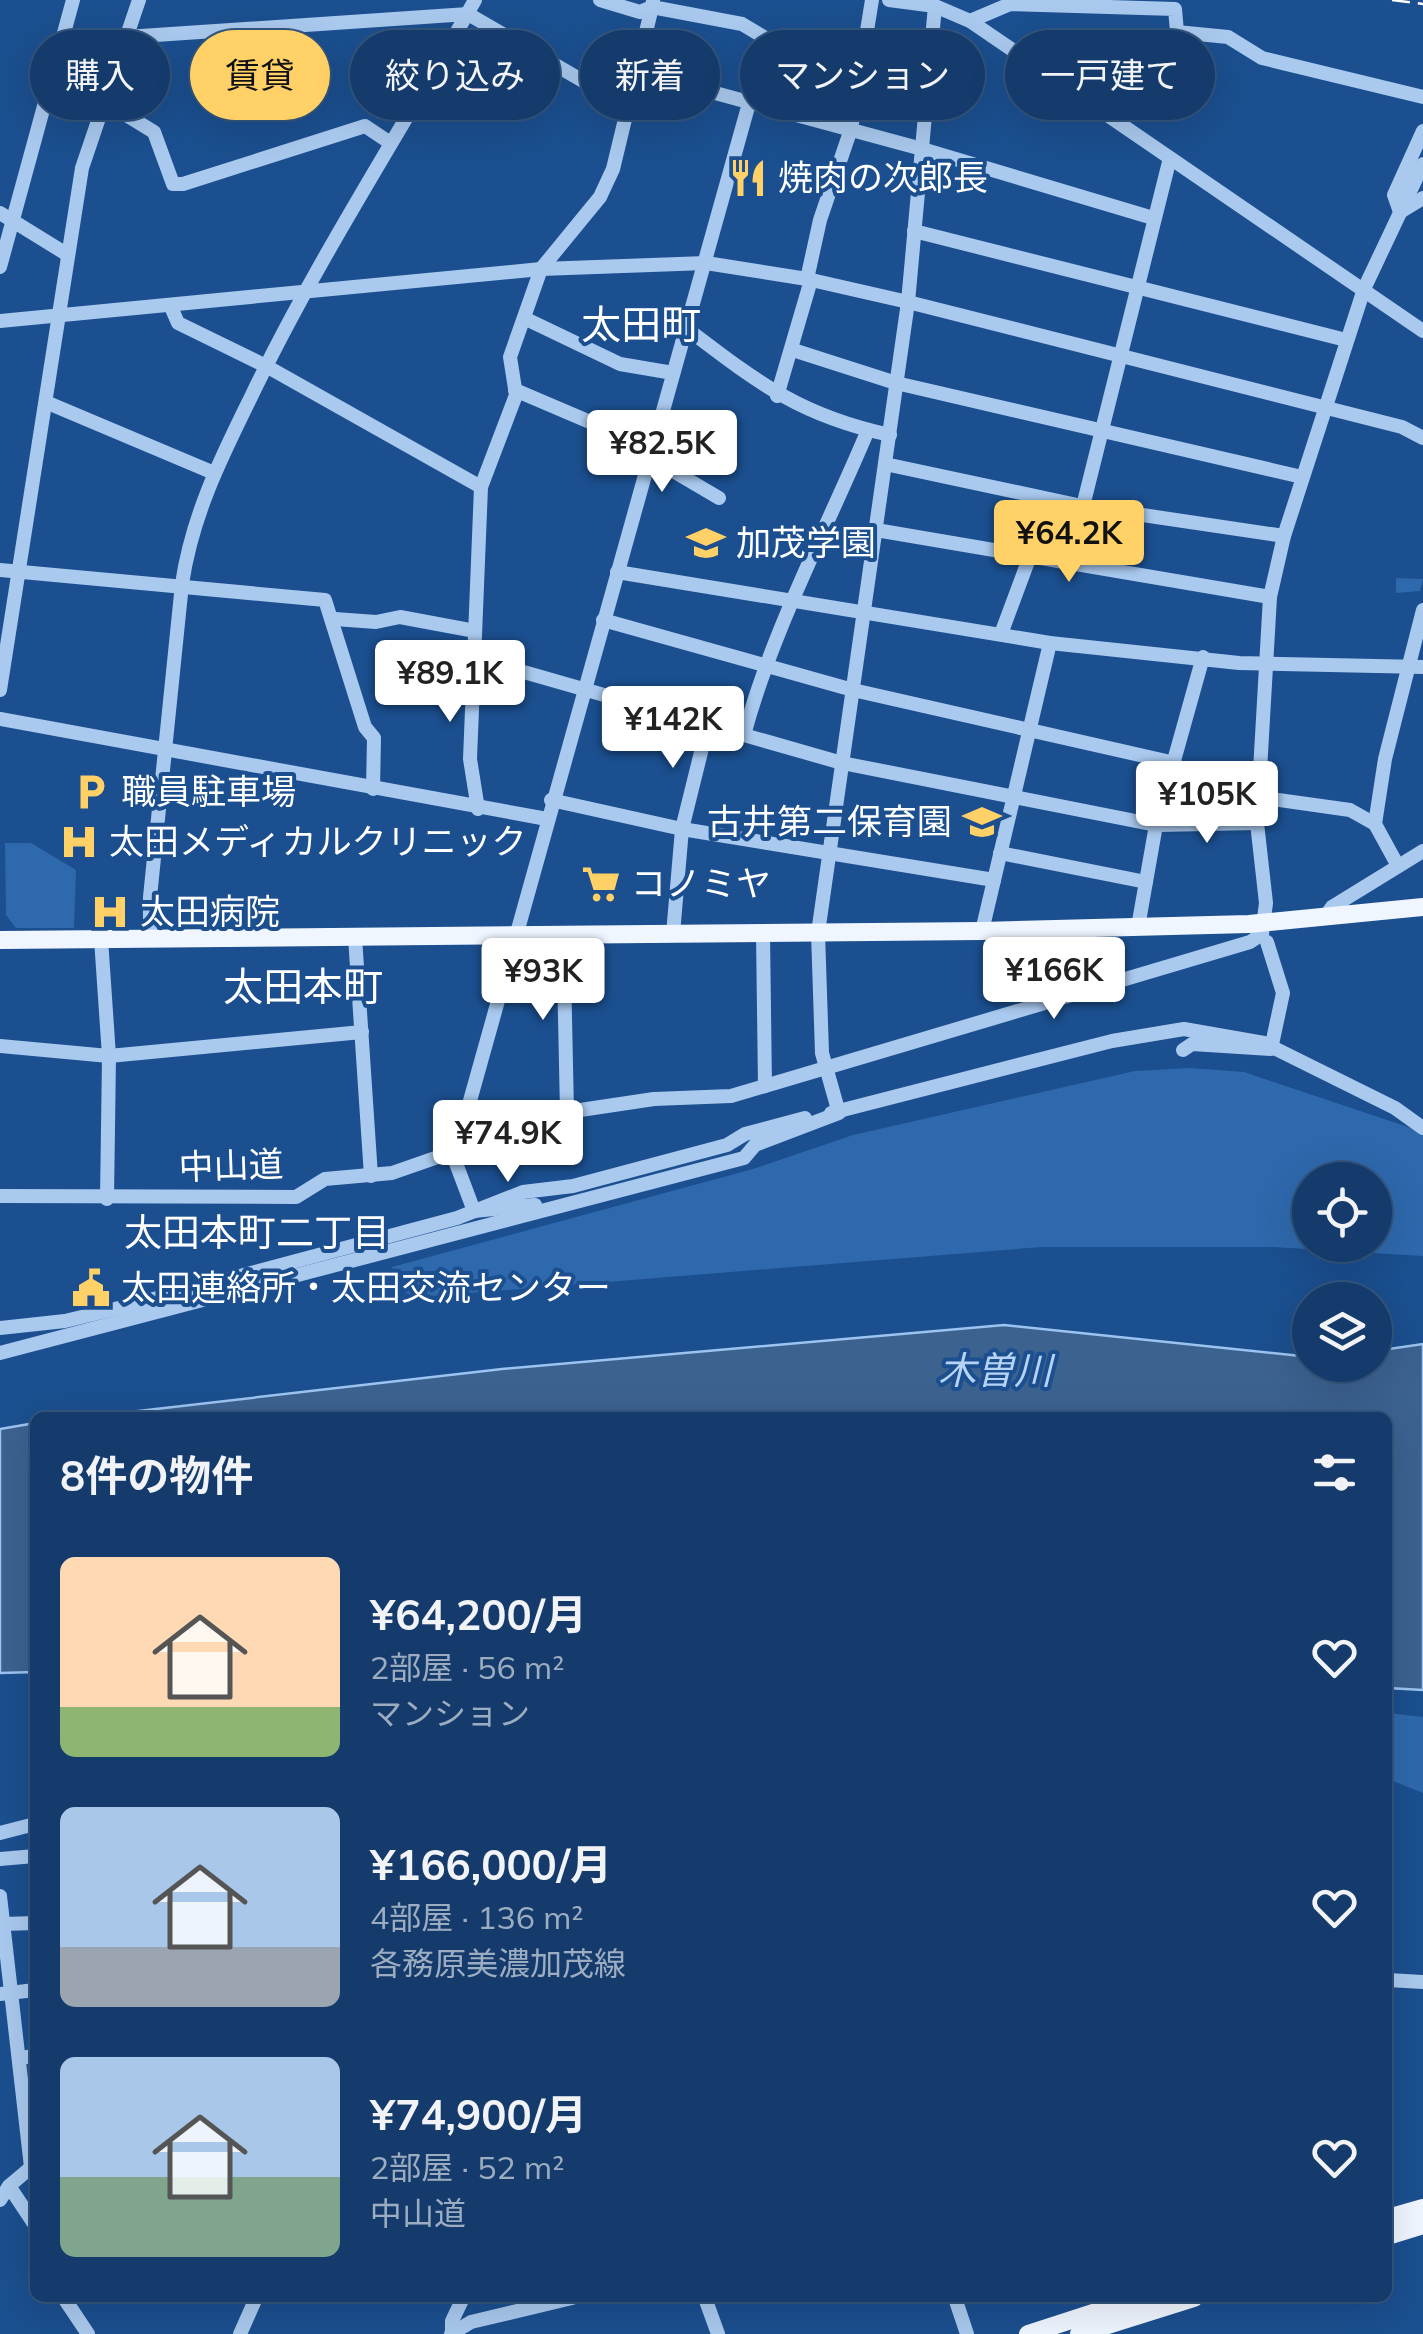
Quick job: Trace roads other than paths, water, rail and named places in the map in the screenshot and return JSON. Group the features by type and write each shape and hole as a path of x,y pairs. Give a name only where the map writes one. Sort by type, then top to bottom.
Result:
{"main road":[{"path":"0,940 515,939 982,932 1266,923 1423,907"},
{"path":"1392,2217 1423,2208"},
{"path":"1392,2235 1423,2225"},
{"path":"1028,2334 1126,2302"},
{"path":"1080,2334 1181,2302"}],"street":[{"path":"0,267 5,216 73,0"},
{"path":"128,30 139,0"},
{"path":"600,0 640,12 652,4 742,24 752,30"},
{"path":"867,30 872,0"},
{"path":"889,0 936,6 970,21 1423,331"},
{"path":"645,30 652,4"},
{"path":"970,21 1010,4 1175,9 1178,32 1228,36 1262,58 1423,97"},
{"path":"838,1113 826,1065 818,933 908,302 936,6"},
{"path":"150,939 188,541 214,473 266,366 390,142 472,7"},
{"path":"170,33 472,7 580,76"},
{"path":"0,690 82,168 99,120"},
{"path":"134,120 154,132 173,184 364,126 390,142"},
{"path":"478,809 470,760 482,488 515,390 510,357 542,268 600,196 614,169 623,120"},
{"path":"474,1210 454,1158 745,120"},
{"path":"818,120 1153,218"},
{"path":"776,396 792,350 820,220 852,120"},
{"path":"1400,212 1394,195 1423,131"},
{"path":"1068,562 1170,158"},
{"path":"1266,923 1257,823 1270,597 1302,477 1364,289 1423,164"},
{"path":"1400,212 1423,198"},
{"path":"5,216 68,255"},
{"path":"914,231 1346,340"},
{"path":"0,322 542,268 706,263 908,302 1402,427 1423,438"},
{"path":"171,307 178,323 266,366 482,488"},
{"path":"524,318 620,364 673,373"},
{"path":"686,328 776,396 868,430 890,434"},
{"path":"792,350 896,383 1302,477"},
{"path":"515,390 590,422 719,498"},
{"path":"48,403 214,473"},
{"path":"744,735 763,664 796,602 868,430"},
{"path":"885,464 1082,506 1284,536"},
{"path":"876,530 1270,597"},
{"path":"1001,634 1030,556"},
{"path":"0,570 325,600 364,726 374,738 373,789"},
{"path":"617,572 1050,642 1265,664 1416,667"},
{"path":"1375,824 1385,759 1416,667 1423,610"},
{"path":"334,619 376,622 400,617 475,631"},
{"path":"603,620 853,690 1175,763"},
{"path":"982,932 1050,642"},
{"path":"1138,927 1156,825 1203,657"},
{"path":"475,658 842,763 1156,825 1257,823"},
{"path":"0,719 546,819"},
{"path":"673,934 682,829 708,724"},
{"path":"1258,797 1350,810 1375,824 1398,866"},
{"path":"552,800 682,829 994,880"},
{"path":"1325,917 1332,907 1423,850"},
{"path":"1000,853 1146,882"},
{"name":"中山道","path":"0,1196 289,1198 325,1179 371,1176 416,1166 568,1112 654,1099 731,1096 1250,942 1262,934 1266,923"},
{"path":"763,934 765,1086"},
{"path":"568,1112 564,970 570,936"},
{"path":"355,937 371,1176"},
{"path":"101,938 110,1056 107,1199"},
{"path":"1267,942 1282,981 1283,1006 1271,1050"},
{"path":"0,1353 744,1158 755,1146 838,1113 1112,1041 1184,1029 1223,1033 1264,1043 1271,1050"},
{"path":"0,1046 110,1056 362,1032"},
{"path":"1215,1054 1183,1050 1192,1044 1271,1050 1349,1084 1423,1128"},
{"path":"0,1328 66,1320 131,1305 474,1210 523,1192 573,1186 727,1144 745,1134 820,1113 838,1113"},
{"path":"474,1210 554,1206"},
{"path":"0,1833 30,1825"},
{"path":"0,1859 30,1856"},
{"path":"0,1896 6,1994 27,2057 30,2111"},
{"path":"3,1924 30,1923"},
{"path":"1392,1980 1423,1982"},
{"path":"30,2168 4,2191 30,2219"},
{"path":"67,2302 88,2334"},
{"path":"240,2334 254,2302"},
{"path":"452,2334 452,2321 462,2302"},
{"path":"452,2334 472,2322 555,2302"},
{"path":"706,2302 718,2334"},
{"path":"956,2302 967,2334"}],"water":[{"name":"木曽川","path":"1004,1325 1292,1355 1292,1382 1392,1382 1392,1349 1423,1344 1423,1690 1392,1688 1392,1412 129,1412 502,1369"},
{"path":"30,1424 30,1672 0,1673 0,1429"}],"railway":[{"path":"1392,0 1423,4"}],"place":[{"name":"焼肉の次郎長","path":"748,178"},
{"name":"加茂学園","path":"706,543"},
{"name":"職員駐車場","path":"91,792"},
{"name":"古井第二保育園","path":"982,822"},
{"name":"太田メディカルクリニック","path":"79,842"},
{"name":"コノミヤ","path":"601,884"},
{"name":"太田病院","path":"110,912"},
{"name":"太田連絡所・太田交流センター","path":"91,1288"}],"district":[{"name":"太田町","path":"641,325"},
{"name":"太田本町","path":"303,987"},
{"name":"太田本町二丁目","path":"257,1233"}]}
